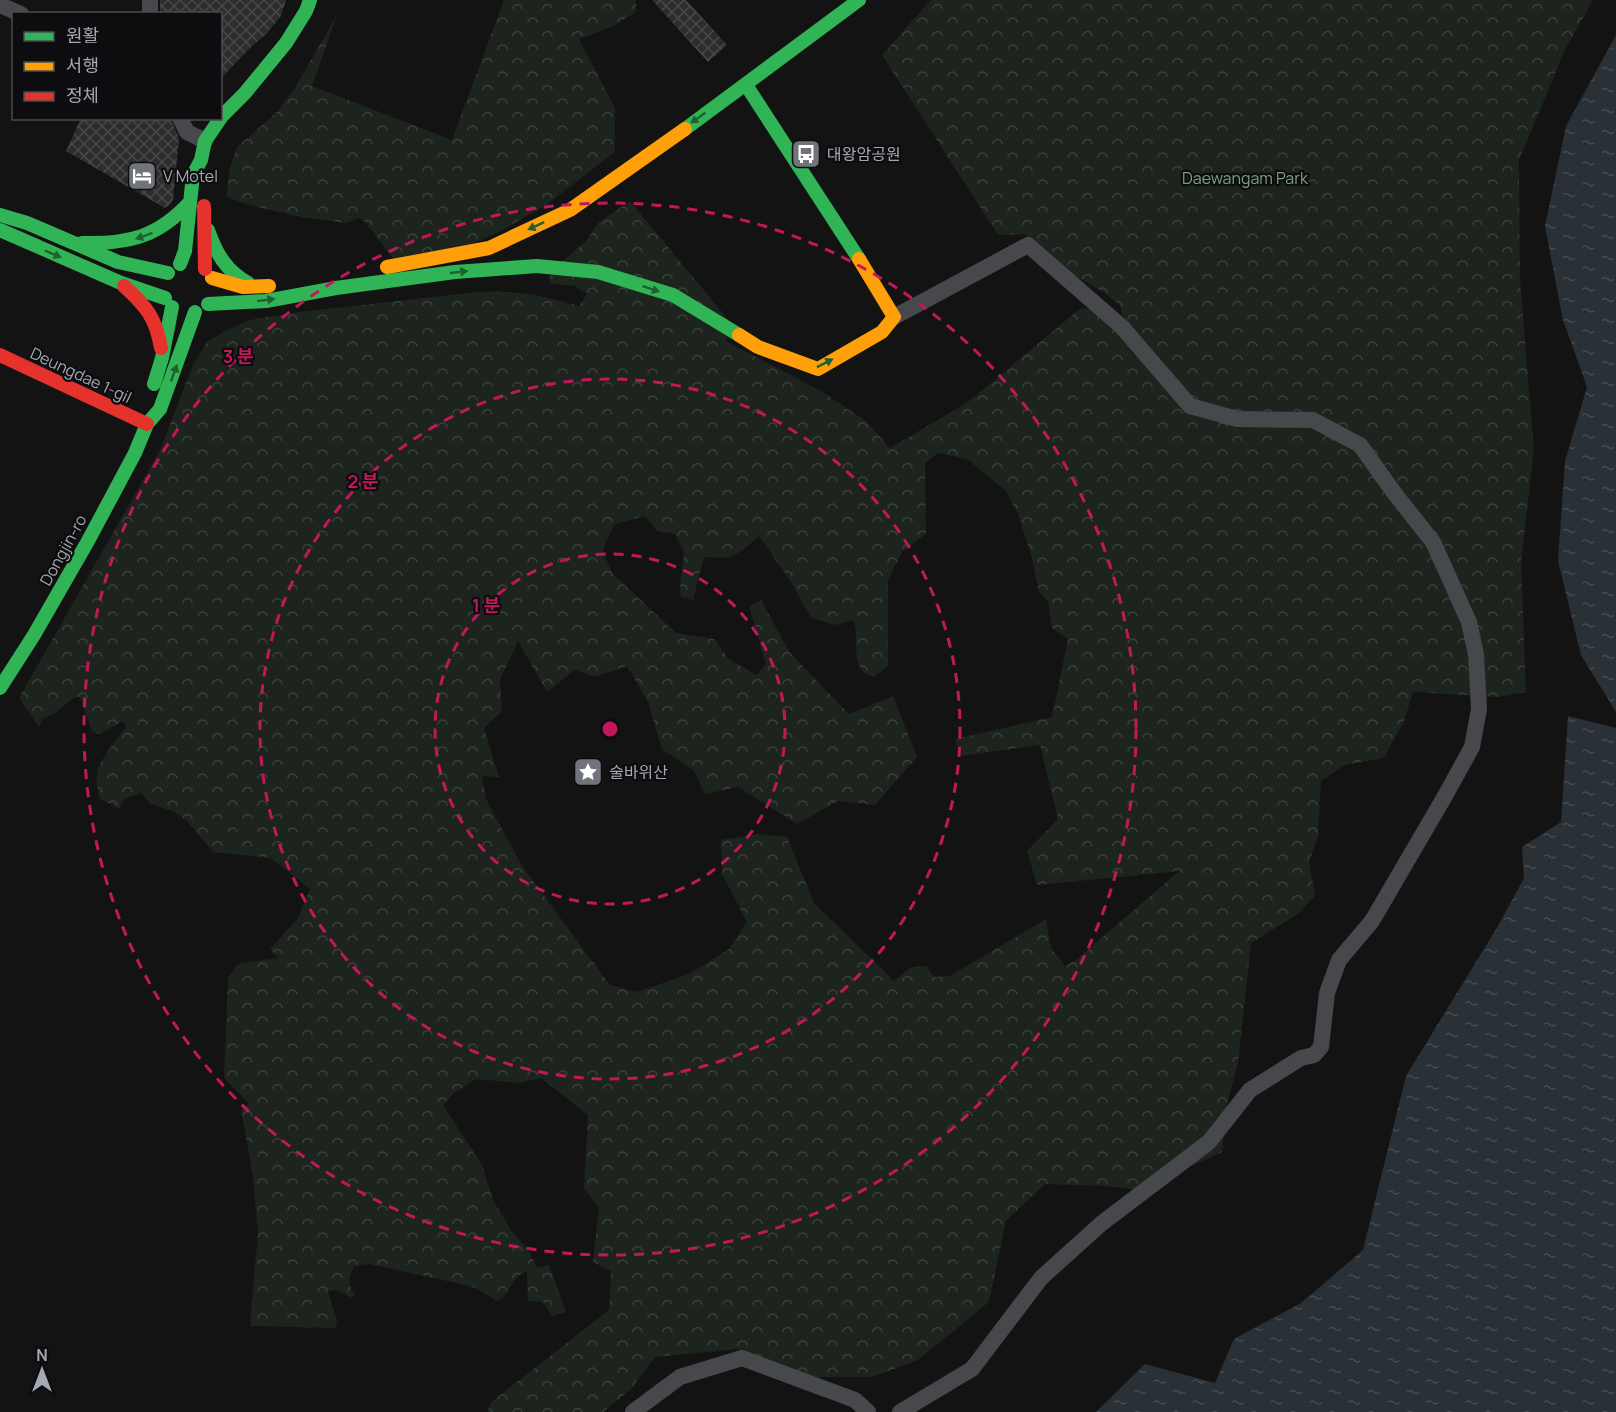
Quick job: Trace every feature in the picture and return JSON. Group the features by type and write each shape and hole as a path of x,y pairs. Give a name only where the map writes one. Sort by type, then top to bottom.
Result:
{"street":[{"path":"222,116 245,93 286,43 306,11 310,0"},
{"path":"180,264 195,264 233,285 257,288 369,271 489,248 570,210 859,0"},
{"path":"0,5 16,12"},
{"path":"746,84 894,317"},
{"path":"181,120 187,132 205,141"},
{"path":"144,423 162,358 169,303 163,284 168,273 180,264 185,251 194,175 201,160 205,141 219,120"},
{"path":"201,160 205,175 204,213 208,273 213,293 208,304"},
{"path":"69,242 107,244 136,239 162,229 177,218 190,202"},
{"path":"204,213 216,254 227,269 239,279 257,288"},
{"path":"0,215 18,218 114,262 139,269 168,273"},
{"path":"0,230 121,283 152,292 183,312 195,312 208,304 266,300 455,272 537,266 598,272 673,295 758,347 818,369 882,332 894,317 1028,245 1122,327 1190,406 1237,419 1313,420 1360,445 1433,543 1469,622 1476,654 1479,709 1472,747 1372,921 1339,960 1327,993 1321,1047 1314,1055 1301,1058 1250,1090 1209,1142 1102,1222 1041,1278 972,1370 900,1412"},
{"path":"121,283 148,308 156,322 162,358"},
{"path":"144,423 160,409 195,312"},
{"name":"Deungdae 1-gil","path":"0,354 144,423"},
{"name":"Dongjin-ro","path":"0,688 34,635 88,541 141,439 144,423"},
{"path":"633,1412 680,1377 742,1358 855,1400 868,1412"}],"green space":[{"path":"504,0 636,0 636,12 611,27 579,39 615,108 615,152 546,205 499,232 450,254 396,262 365,222 359,218 346,223 301,217 249,205 226,197 230,167 237,147 277,112 296,86 337,15 312,86 452,140"},
{"name":"Daewangam Park","path":"931,0 1593,0 1565,50 1519,160 1520,279 1534,450 1521,562 1526,692 1497,697 1413,692 1404,721 1384,758 1345,765 1321,781 1318,836 1309,862 1315,896 1298,914 1251,943 1238,1063 1227,1104 1222,1152 1138,1190 1106,1186 1045,1184 1006,1221 989,1302 918,1360 872,1377 804,1377 738,1349 655,1357 631,1389 603,1412 488,1412 490,1403 609,1310 611,1271 593,1262 599,1207 584,1189 588,1115 541,1078 520,1083 476,1079 454,1093 443,1105 482,1165 493,1200 512,1232 529,1251 537,1268 549,1265 566,1312 552,1316 543,1302 528,1301 527,1271 517,1277 503,1298 497,1301 476,1288 369,1264 354,1266 350,1280 355,1294 352,1298 337,1290 328,1291 337,1321 335,1328 250,1326 258,1232 252,1169 241,1110 249,1104 224,1078 228,977 240,963 278,958 270,949 298,918 310,889 271,858 213,852 186,820 175,812 151,804 141,793 124,799 119,809 99,798 97,771 111,746 126,727 123,721 100,734 92,732 80,697 75,697 55,713 42,719 39,727 19,698 160,450 193,365 207,342 250,320 299,312 477,292 528,294 579,306 587,294 575,286 551,284 548,278 587,240 598,223 630,201 731,323 726,341 821,391 866,421 890,448 968,402 1081,308 1105,311 1135,357 1119,304 1100,290 1064,270 1025,234 998,235 882,55","holes":["938,453 967,459 1006,491 1018,514 1032,558 1039,592 1048,601 1052,628 1068,639 1052,717 955,739 960,756 1040,745 1058,819 1027,851 1037,885 1179,871 1076,960 1065,966 1051,948 1046,919 950,976 934,977 926,966 911,967 894,981 814,903 787,837 758,834 721,840 722,874 747,922 729,949 689,974 637,992 610,985 522,866 486,799 482,776 499,777 484,728 502,711 500,680 518,641 547,692 575,670 595,677 627,666 648,702 662,749 694,771 705,794 738,787 797,824 838,801 875,805 917,757 893,696 849,714 790,653 761,600 749,606 766,664 756,675 729,659 714,639 676,633 612,573 602,550 615,524 645,516 657,531 675,534 684,552 681,597 693,600 704,557 730,558 759,536 791,582 811,618 835,625 853,620 860,668 874,677 888,666 888,580 902,552 926,534 925,463"]}],"water":[{"path":"1616,35 1616,712 1581,655 1558,561 1565,461 1587,387 1563,320 1545,226 1566,126"},
{"path":"1568,716 1616,728 1616,1412 1096,1412 1145,1364 1215,1383 1234,1339 1301,1303 1363,1250 1406,1076 1498,926 1524,878 1522,847 1561,822"}],"building":[{"path":"160,0 286,0 281,16 222,77 222,12 160,12"},
{"path":"652,0 686,0 727,45 708,62"},
{"name":"V Motel","path":"80,120 171,120 179,138 173,200 165,208 66,151"}],"traffic: fast":[{"path":"222,116 245,93 286,43 306,11 310,0"},
{"path":"685,129 859,0"},
{"path":"746,85 859,259"},
{"path":"180,264 185,251 193,175 201,160 205,141 219,120"},
{"path":"82,243 114,242 142,236 166,223 190,202"},
{"path":"0,215 27,223 118,262 168,273"},
{"path":"0,230 121,283 165,298"},
{"path":"208,230 223,261 248,283"},
{"path":"208,304 266,301 336,288 455,272 537,266 598,272 673,295 739,335"},
{"path":"154,384 162,358 172,307"},
{"path":"0,688 34,635 88,541 135,453 147,424 160,409 195,312"}],"traffic: slow":[{"path":"387,267 489,248 570,210 685,129"},
{"path":"739,335 758,347 818,369 882,332 894,317 859,259"},
{"path":"212,278 243,287 269,286"}],"traffic: jam":[{"path":"204,206 205,269"},
{"path":"124,286 149,313 161,348"},
{"path":"0,355 147,424"}],"place":[{"name":"대왕암공원","path":"806,154"},
{"name":"V Motel","path":"142,176"},
{"name":"술바위산","path":"588,772"}]}
